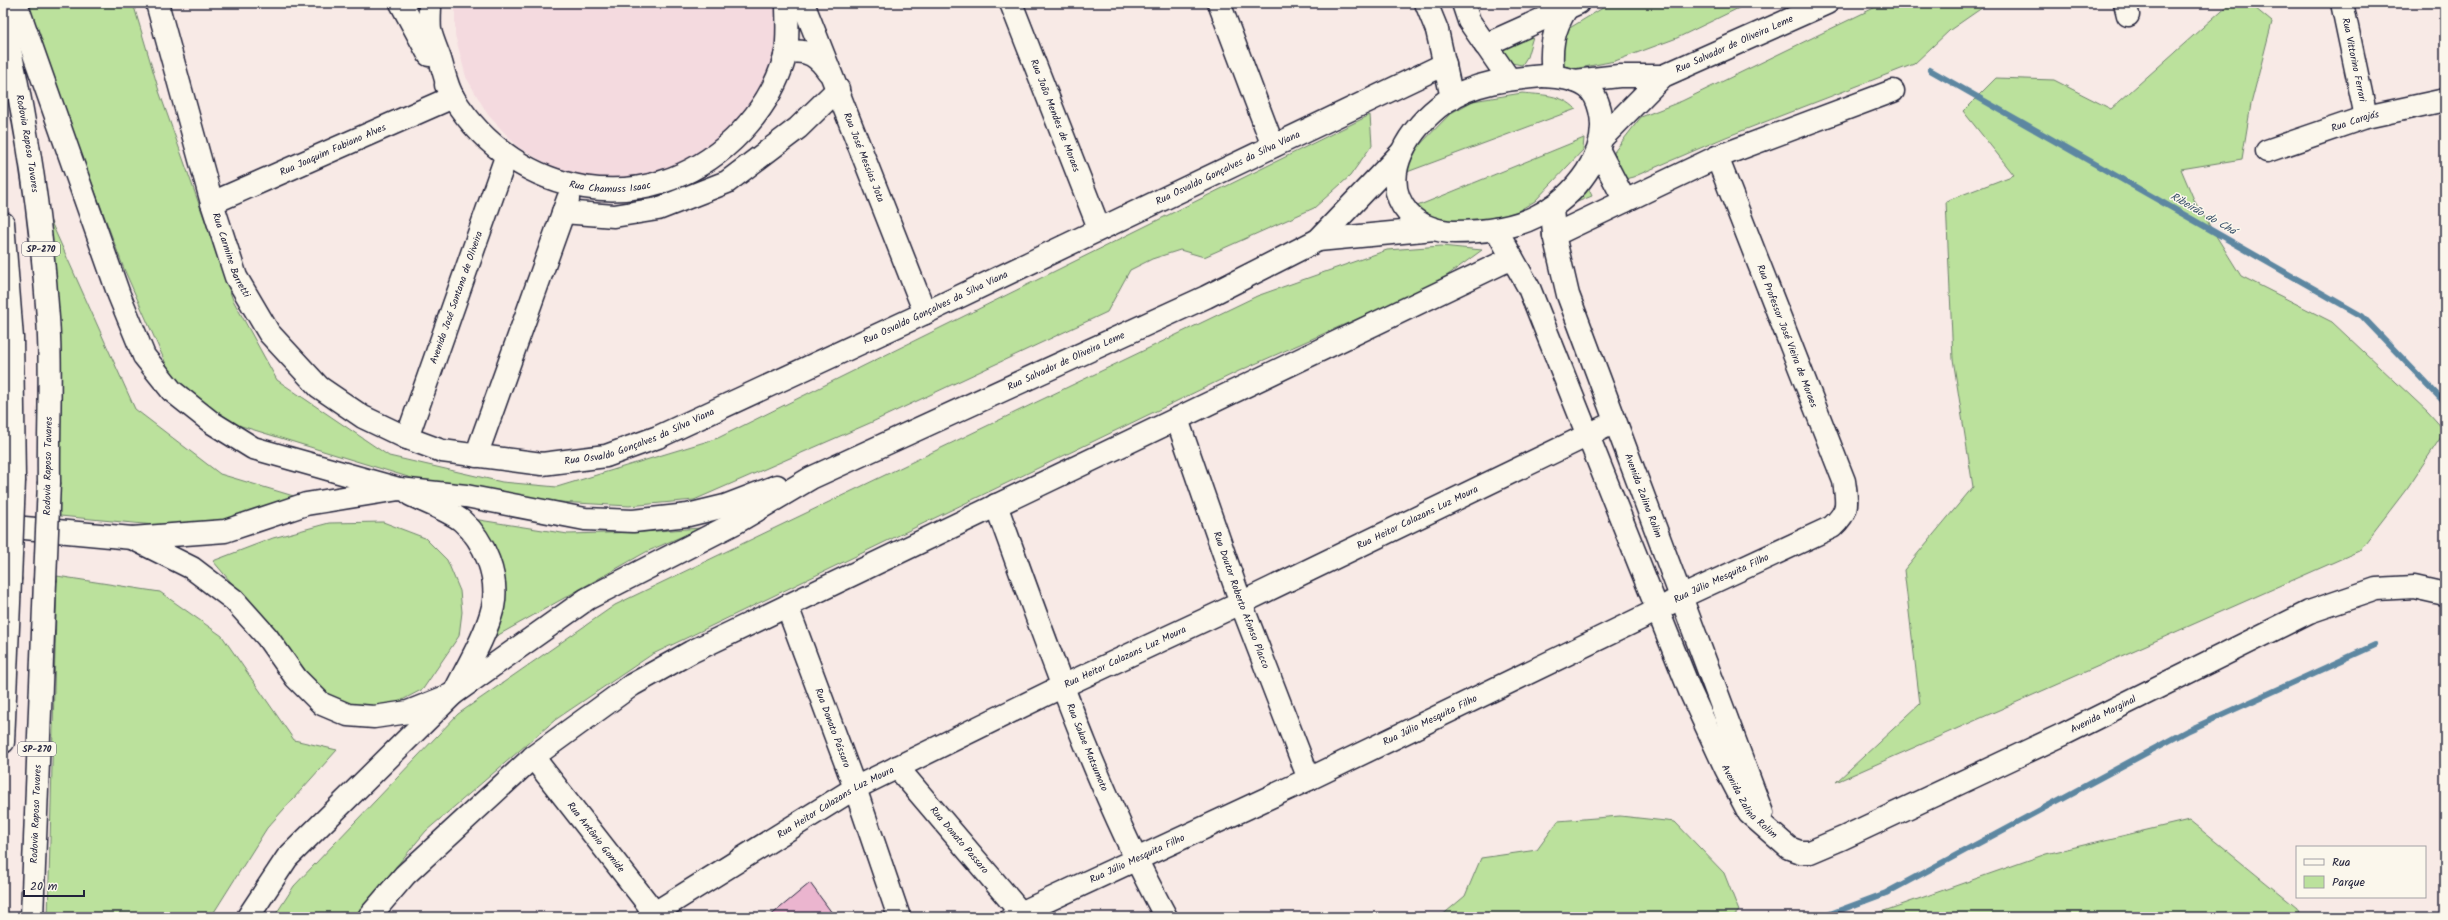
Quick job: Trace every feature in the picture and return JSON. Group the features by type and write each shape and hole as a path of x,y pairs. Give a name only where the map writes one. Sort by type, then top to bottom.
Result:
{"main road":[{"path":"16,3 119,295 144,356 172,391 211,422 253,448 399,489 466,496 585,519 632,521 688,515 717,508 777,486 811,478"},
{"name":"Rua Carmine Barretti","path":"157,3 212,203 236,277 269,334 319,387 363,417 407,438"},
{"path":"401,3 453,97"},
{"name":"Rua Chamuss Isaac","path":"430,3 430,30 453,97 476,130 506,157 538,174 573,186 612,190 650,185 687,172 720,152 748,125 770,93 785,56 787,3"},
{"name":"Rua José Messias Jota","path":"802,3 836,84 924,312"},
{"name":"Rua João Mendes de Moraes","path":"1011,3 1099,228"},
{"path":"1219,3 1273,146"},
{"path":"1426,3 1437,30 1452,98"},
{"path":"1463,3 1469,21 1509,79"},
{"name":"Rua Salvador de Oliveira Leme","path":"1663,76 1827,3"},
{"name":"Rua Vittorino Ferrari","path":"2342,3 2366,117"},
{"path":"1485,45 1572,6"},
{"path":"1553,76 1551,55 1555,29 1572,6"},
{"name":"Rodovia Raposo Tavares","path":"3,19 14,69 36,203 48,319 49,482 32,917"},
{"path":"564,212 614,216 658,209 727,182 798,128 836,84 813,54 797,51 790,52 785,56"},
{"name":"Rua Osvaldo Gonçalves da Silva Viana","path":"407,438 442,451 542,464 606,456 658,437 1445,64"},
{"path":"1318,240 1401,152 1433,112 1452,98 1472,88 1509,79 1553,76 1575,81 1587,87 1598,103 1603,121 1600,144 1588,170 1552,207 1527,221 1496,229 1467,232 1445,232 1434,229 1413,219 1400,204 1394,183 1401,152"},
{"path":"1575,81 1619,76 1663,76"},
{"path":"1600,144 1663,76"},
{"path":"1554,235 1717,157 1893,91"},
{"name":"Rua Joaquim Fabiano Alves","path":"212,203 453,97"},
{"name":"Rua Carajás","path":"2267,151 2366,117 2445,100"},
{"path":"1600,144 1625,201"},
{"name":"Avenida José Santana de Oliveira","path":"407,438 506,157"},
{"name":"Rua Professor José Vieira de Moraes","path":"1717,157 1844,480 1847,500 1844,516"},
{"path":"476,456 573,186"},
{"name":"Avenida Zalina Rolim","path":"1552,207 1554,235 1568,295 1769,832"},
{"name":"SP-270","path":"3,222 12,338 14,480 6,638 3,742"},
{"path":"1318,240 1434,229"},
{"name":"Avenida Zalina Rolim","path":"1496,229 1531,294 1690,691 1748,813 1769,832"},
{"name":"Rua Salvador de Oliveira Leme","path":"811,478 1206,297 1318,240"},
{"path":"369,917 405,875 533,757 632,685 691,652 1512,258"},
{"name":"Rua Doutor Roberto Afonso Placco","path":"1176,419 1242,603 1309,780"},
{"name":"Rua Heitor Calazans Luz Moura","path":"654,915 855,788 1062,686 1242,603 1615,422"},
{"path":"248,917 287,858 453,694 587,599 735,523 811,478"},
{"path":"3,526 132,538 225,531 306,504 399,489 462,521 483,546 494,576 493,607 476,648 453,694 408,712 374,717 348,715 322,704 296,678 267,638 234,600 192,568 132,538"},
{"name":"Rua Sakae Matsumoto","path":"996,505 1062,686 1134,859 1166,917"},
{"name":"Rua Júlio Mesquita Filho","path":"1016,915 1134,859 1309,780 1658,610 1681,597 1832,527 1844,516"},
{"name":"Avenida Marginal","path":"1769,832 1789,848 1800,852 1810,852 1843,838 2064,734 2309,612 2376,589 2414,586 2445,594"},
{"name":"Rua Donato Pássaro","path":"787,606 855,788 899,917"},
{"path":"3,659 6,638"},
{"name":"Rua Antônio Gomide","path":"533,757 654,915"},
{"name":"Rua Donato Passaro","path":"897,767 1016,915"}],"shaded area":[{"path":"455,3 779,3 774,79 721,147 641,180 598,180 556,169 518,147 488,115 466,77 455,35"}],"green space":[{"path":"25,3 133,3 159,91 233,300 277,380 389,456 502,482 557,487 718,438 1370,115 1372,145 1350,176 1314,208 1204,257 1180,250 1152,259 1130,270 1107,312 870,423 694,500 629,506 559,502 418,480 215,418 170,373 124,269"},
{"path":"1611,3 1749,3 1677,38 1615,61 1569,70 1561,65 1563,32"},
{"path":"1884,3 1989,3 1950,30 1914,64 1726,137 1633,177 1625,179 1614,152 1641,117 1682,101"},
{"path":"2230,3 2249,3 2272,22 2251,104 2242,159 2181,169 2195,202 2241,276 2332,322 2428,412 2445,431 2408,487 2359,551 1836,782 1920,704 1904,570 1973,487 1953,359 1946,201 2014,175 1963,111 1996,78 2054,80 2111,109"},
{"path":"1534,33 1527,57 1522,65 1511,63 1498,49"},
{"path":"1522,93 1558,98 1564,100 1576,109 1399,175 1402,163 1451,113 1473,101"},
{"path":"1584,138 1583,150 1535,201 1513,214 1465,223 1431,221 1410,209"},
{"path":"1585,181 1592,196 1565,207"},
{"path":"43,204 135,409 220,474 307,500 206,530 60,516"},
{"path":"1441,246 1482,250 1434,285 1239,371 651,655 555,720 426,831 354,917 274,917 294,886 458,714 615,605 1257,296 1387,250"},
{"path":"473,519 568,534 643,532 701,528 646,552 493,638"},
{"path":"383,522 425,538 447,560 460,591 462,612 459,636 423,689 387,708 355,708 327,696 213,561 273,538 329,523"},
{"path":"57,576 160,592 222,636 294,740 337,750 267,828 211,917 48,917"},
{"path":"1620,816 1675,822 1724,873 1739,911 1732,917 1440,917 1465,896 1481,858 1537,850 1558,821"},
{"path":"2189,820 2297,908 2301,917 1867,917 2046,854"}],"building":[{"path":"810,883 835,917 769,917"}],"waterway":[{"name":"Ribeirão do Chá","path":"1930,70 2362,316 2445,403"},
{"path":"1822,917 1886,893 2187,731 2375,645"}]}
